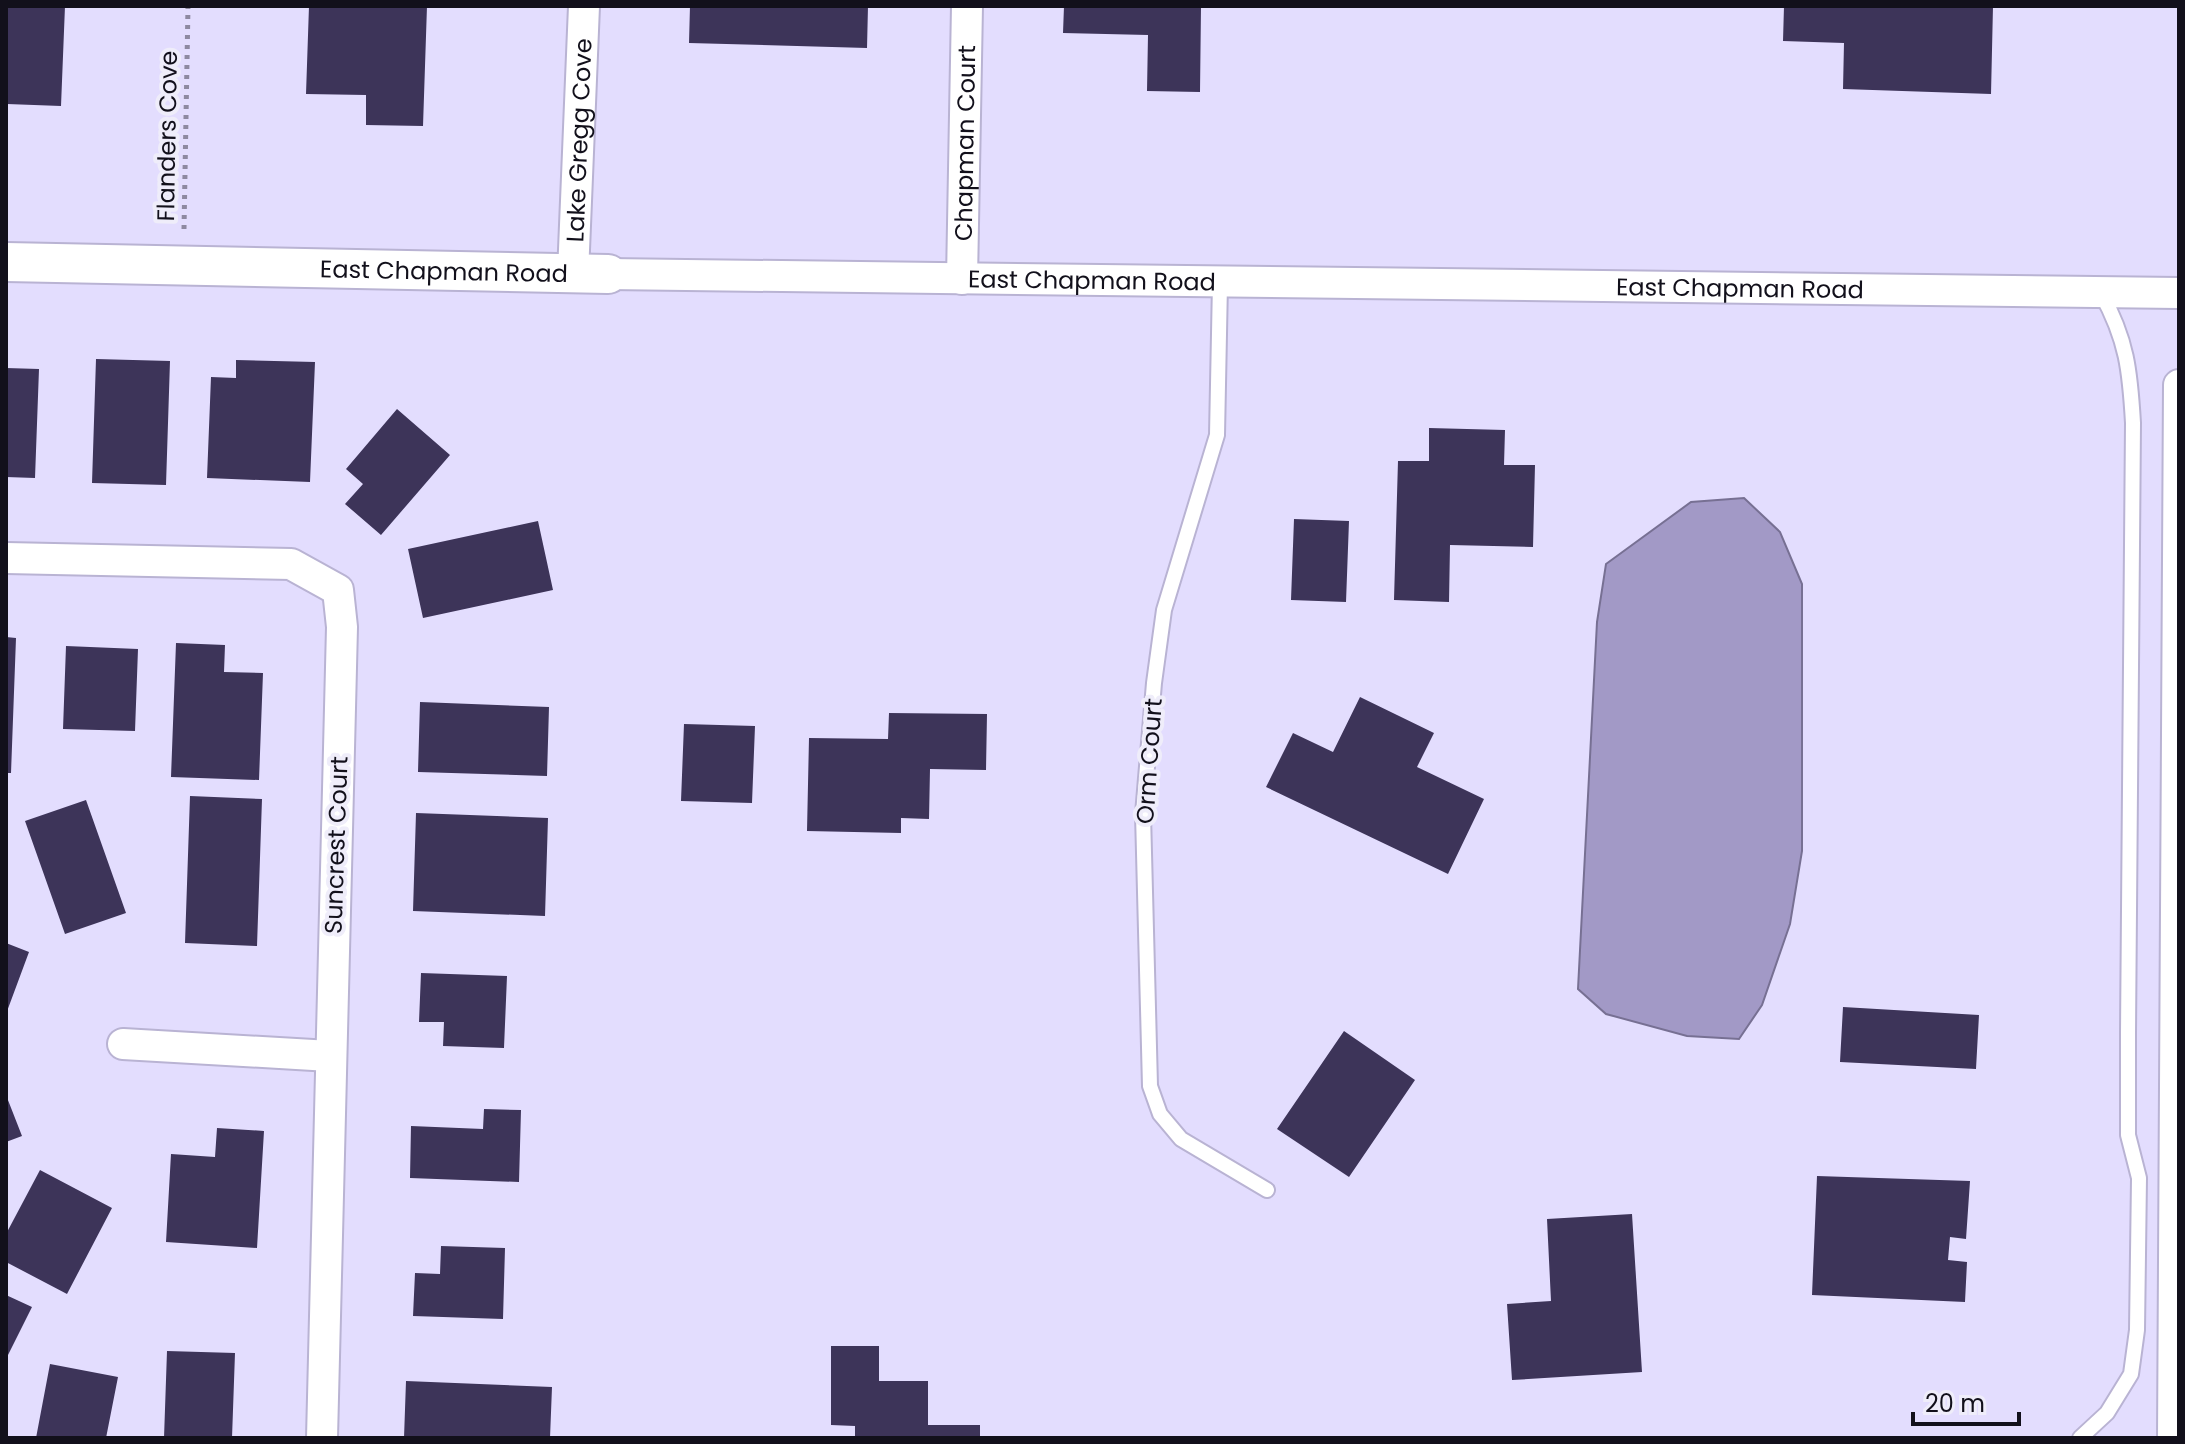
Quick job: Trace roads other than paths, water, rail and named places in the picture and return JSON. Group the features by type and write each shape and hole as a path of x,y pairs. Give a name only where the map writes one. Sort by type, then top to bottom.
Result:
{"street":[{"name":"Lake Gregg Cove","path":"584,6 591,274"},
{"name":"Chapman Court","path":"962,279 967,6"},
{"name":"East Chapman Road","path":"6,262 1220,283 2179,293"},
{"path":"2173,1438 2179,385"},
{"name":"Suncrest Court","path":"6,558 291,564 338,590 342,627 322,1438"},
{"path":"123,1044 330,1056"}],"lane":[{"name":"Orm Court","path":"1220,283 1217,435 1164,610 1154,683 1143,814 1150,1086 1160,1114 1181,1139 1267,1190"},
{"path":"2080,1438 2107,1413 2131,1374 2137,1330 2139,1178 2128,1135 2133,423 2130,367 2117,322 2101,293"}]}
